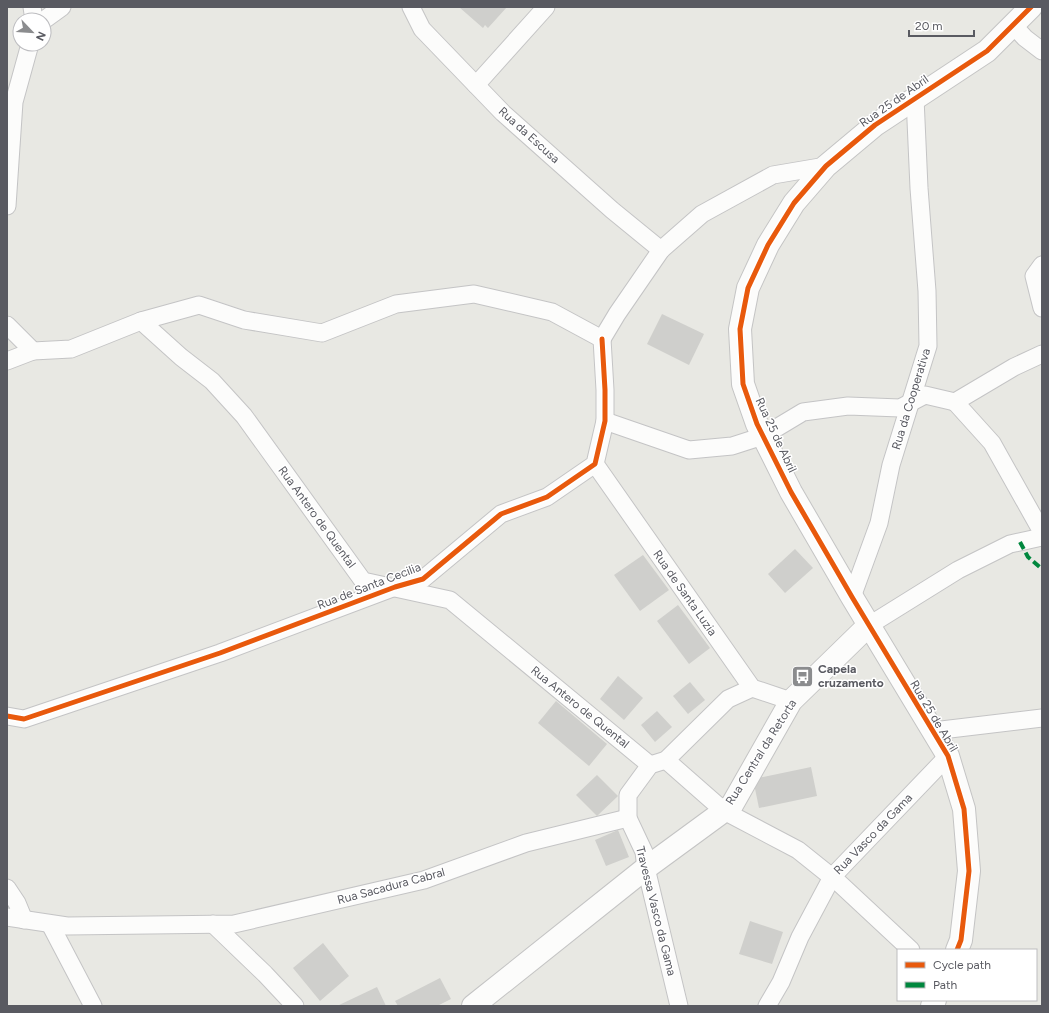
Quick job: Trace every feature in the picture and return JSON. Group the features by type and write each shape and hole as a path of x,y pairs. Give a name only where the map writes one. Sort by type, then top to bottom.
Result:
{"street":[{"path":"52,14 62,7"},
{"name":"Rua da Escusa","path":"411,7 422,29 503,113 612,210 661,250"},
{"path":"476,85 546,7"},
{"name":"Rua 25 de Abril","path":"957,949 961,940 969,871 964,809 948,756 868,626 792,492 757,424 743,384 740,329 748,288 768,245 794,202 826,166 875,125 987,52 1031,7"},
{"path":"1014,26 1025,38 1042,51"},
{"path":"7,206 14,102 28,52"},
{"name":"Rua da Cooperativa","path":"852,598 879,523 891,465 912,402 928,346 927,291 919,188 915,98"},
{"path":"595,464 605,421 602,339 617,314 661,250 702,214 773,175 826,166"},
{"path":"1042,265 1034,276 1042,308"},
{"path":"7,361 33,352 71,349 141,321 199,304 244,320 322,333 396,304 474,294 552,312 602,339"},
{"name":"Rua Antero de Quental","path":"141,321 181,357 212,381 244,416 363,581 450,600 658,762 724,810 798,850 832,877 910,949"},
{"path":"7,325 33,352"},
{"path":"955,402 1014,367 1042,354"},
{"path":"605,421 689,450 732,446 763,436 803,412 848,406 900,408 925,395 955,402 992,443 1042,532"},
{"name":"Rua de Santa Cecilia","path":"7,716 24,719 220,653 395,587 424,579 501,514 547,497 595,464"},
{"name":"Rua de Santa Luzia","path":"595,464 752,688"},
{"name":"Rua Central da Retorta","path":"474,1006 646,868 732,805 791,701 868,626 958,570 1010,544 1042,537"},
{"path":"628,818 628,795 658,762 728,699 752,688 791,701"},
{"path":"933,732 1042,718"},
{"name":"Rua Vasco da Gama","path":"767,1006 781,982 800,937 832,877 948,756"},
{"name":"Travessa Vasco da Gama","path":"628,818 644,852 646,868 679,1006"},
{"name":"Rua Sacadura Cabral","path":"7,917 67,926 234,924 424,880 526,843 628,818"},
{"path":"7,888 17,903 24,920"},
{"path":"50,924 87,991 93,1006"},
{"path":"213,924 265,974 295,1006"}],"building":[{"path":"459,7 507,7 488,28 485,25 483,28"},
{"path":"662,314 704,334 689,365 647,344"},
{"path":"795,549 813,568 785,593 768,574"},
{"path":"643,555 669,590 640,611 614,575"},
{"path":"678,605 710,648 689,664 657,621"},
{"path":"618,676 643,698 624,720 600,699"},
{"path":"690,682 705,700 688,714 673,696"},
{"path":"556,701 607,744 589,766 538,723"},
{"path":"657,711 672,727 655,742 641,725"},
{"path":"811,767 817,796 759,808 753,779"},
{"path":"597,775 618,796 597,816 576,795"},
{"path":"618,830 629,857 606,866 595,840"},
{"path":"750,921 783,932 772,964 739,954"},
{"path":"323,943 349,976 320,1001 293,968"},
{"path":"440,978 451,999 437,1006 398,1006 395,1001"},
{"path":"377,987 386,1006 337,1006"}],"marked path":[{"path":"1020,542 1028,557 1042,569"}],"cycle path":[{"path":"957,949 961,940 969,871 964,809 948,756 852,597 791,492 757,424 743,384 740,329 748,288 768,245 794,203 826,166 875,125 987,51 1031,7"},
{"path":"7,716 24,719 220,653 395,587 423,579 501,514 547,497 595,464 605,421 602,339"}],"place":[{"name":"Capela cruzamento","path":"803,676"}]}
